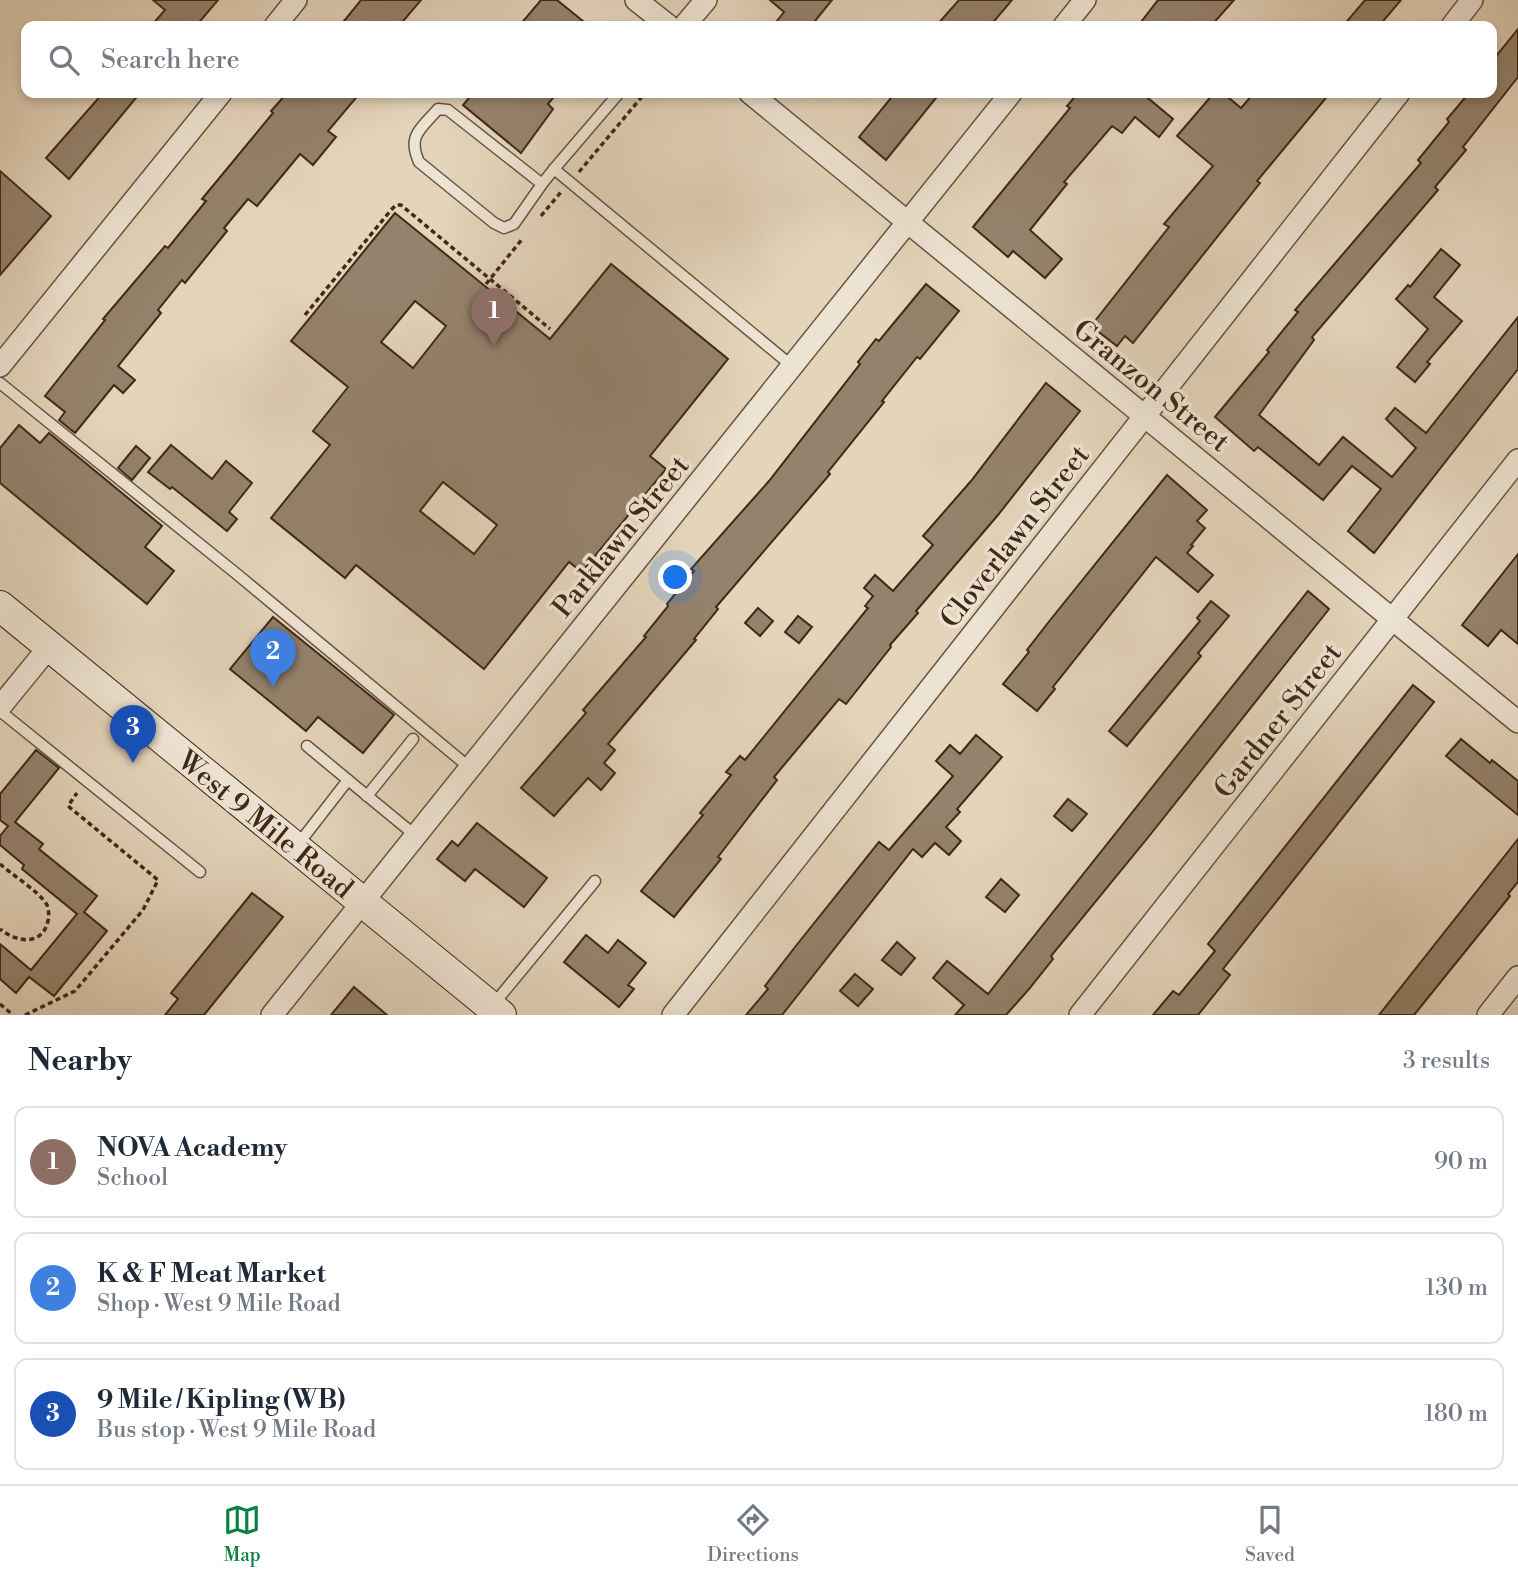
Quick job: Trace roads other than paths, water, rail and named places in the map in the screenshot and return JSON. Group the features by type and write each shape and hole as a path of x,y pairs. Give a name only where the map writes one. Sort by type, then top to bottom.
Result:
{"main road":[{"name":"West 9 Mile Road","path":"0,606 496,1011"}],"street":[{"path":"279,21 296,0"},
{"path":"636,0 662,21"},
{"path":"688,21 706,0"},
{"path":"1068,21 1085,0"},
{"path":"1456,21 1472,0"},
{"path":"0,366 217,98"},
{"name":"Granzon Street","path":"756,98 1518,722"},
{"name":"Parklawn Street","path":"272,1015 1007,98"},
{"name":"Cloverlawn Street","path":"673,1015 1395,98"},
{"name":"Gardner Street","path":"1080,1015 1518,460"},
{"path":"0,709 49,647"},
{"path":"1488,1015 1518,977"}],"lane":[{"path":"542,184 448,110 438,109 414,136 413,148 419,162 494,223 504,228 514,224 542,184 615,98"},
{"path":"554,169 792,366"},
{"path":"0,383 238,575 470,768"},
{"path":"0,709 200,872"},
{"path":"367,796 413,739"},
{"path":"307,746 416,836"},
{"path":"295,848 348,780"},
{"path":"496,1011 595,881"}],"place":[{"name":"NOVA Academy","path":"494,346"},
{"name":"K & F Meat Market","path":"273,687"},
{"name":"9 Mile / Kipling (WB)","path":"133,763"}]}
